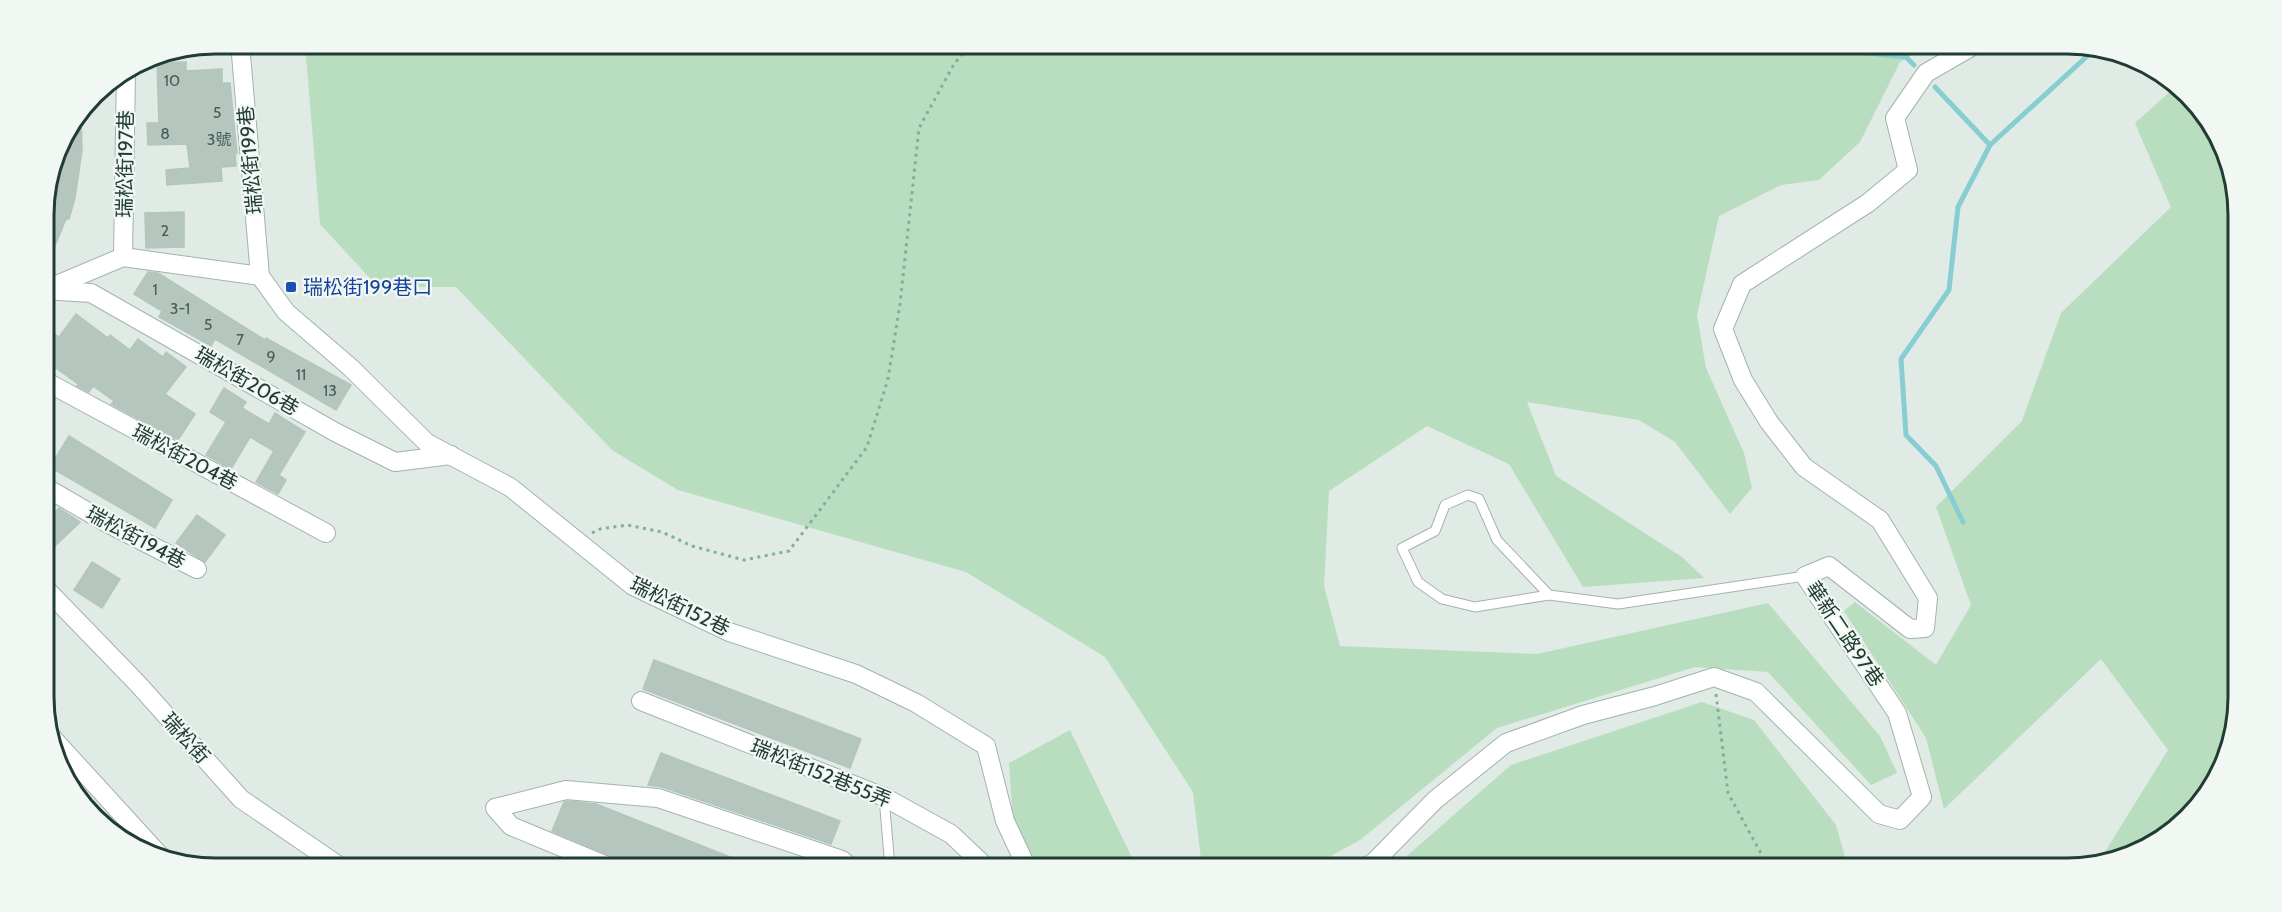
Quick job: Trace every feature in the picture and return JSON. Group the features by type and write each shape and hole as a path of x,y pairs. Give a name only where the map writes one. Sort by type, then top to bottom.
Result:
{"street":[{"name":"瑞松街199巷","path":"241,54 260,276"},
{"name":"華新二路97巷","path":"1714,677 1755,692 1879,814 1900,820 1922,797 1897,713 1805,576 1829,566 1910,629 1925,628 1928,598 1880,520 1804,467 1769,422 1743,380 1723,329 1742,284 1868,203 1908,170 1895,118 1926,73 1960,54"},
{"name":"瑞松街197巷","path":"123,257 126,81"},
{"path":"54,286 123,257 260,276"},
{"name":"瑞松街152巷","path":"260,276 286,312 350,367 427,443 510,487 633,586 729,632 856,674 916,704 986,746 1005,821 1023,858"},
{"name":"瑞松街206巷","path":"54,291 91,293 335,432 395,462 452,455"},
{"name":"瑞松街204巷","path":"54,386 326,533"},
{"name":"瑞松街194巷","path":"54,492 196,569"},
{"name":"瑞松街","path":"54,597 138,684 241,799 327,858"},
{"path":"1378,858 1435,800 1506,743 1583,715 1655,696 1714,677"},
{"name":"瑞松街152巷55弄","path":"641,701 884,797 951,834 976,858"},
{"path":"63,750 150,843"},
{"path":"588,858 511,826 495,808 566,790 658,798 836,858"}],"lane":[{"path":"1549,595 1497,540 1479,499 1468,495 1445,505 1435,531 1402,548 1418,582 1442,599 1475,607 1549,595 1618,604 1805,576"},
{"path":"884,797 889,858"}],"path":[{"path":"578,542 600,529 627,525 662,532 692,546 744,560 789,551 867,447 888,379 900,304 919,128 954,64 963,54"},
{"path":"1714,677 1728,794 1763,858"}],"green space":[{"path":"306,54 1914,54 1900,62 1860,142 1819,180 1781,185 1719,216 1697,315 1706,368 1744,453 1752,488 1730,514 1675,442 1639,420 1527,402 1556,476 1682,557 1704,578 1583,587 1509,464 1427,426 1329,491 1324,586 1340,646 1537,654 1768,603 1880,736 1897,773 1871,785 1768,672 1695,667 1497,728 1360,840 1327,858 1201,858 1193,792 1105,657 966,572 678,490 612,450 456,287 378,287 320,224"},
{"path":"2170,92 2195,117 2206,134 2223,173 2227,194 2228,708 2219,749 2195,795 2181,811 2157,831 2104,853 2168,750 2101,659 1944,809 1926,738 1844,611 1855,602 1936,665 1971,605 1936,507 2022,421 2061,313 2171,207 2135,123"},
{"path":"1702,702 1754,720 1836,825 1845,858 1404,858 1511,765"},
{"path":"1070,730 1132,858 1032,858 1013,819 1009,763"}],"building":[{"path":"186,62 186,71 222,69 222,83 230,83 237,153 235,154 236,166 221,167 222,181 167,185 166,170 190,168 187,144 148,145 147,123 159,123 157,65 164,63"},
{"path":"81,126 82,150 75,198 69,219 66,219 54,248 54,204 59,173 66,153"},
{"path":"184,212 184,247 146,248 145,213"},
{"path":"148,272 158,273 265,340 266,338 351,385 336,410 215,339 211,346 159,317 162,311 134,294"},
{"path":"76,314 108,338 110,335 130,350 138,339 163,357 166,352 186,367 165,394 195,414 178,440 111,404 114,401 93,386 89,392 77,386 78,384 56,368 54,371 54,334 59,337"},
{"path":"224,388 246,402 242,408 269,424 275,413 305,432 279,475 286,480 278,494 256,482 274,451 250,437 231,469 206,455 226,422 210,412"},
{"path":"69,436 172,500 155,528 54,469 54,460"},
{"path":"59,508 80,522 55,546 54,545 54,513"},
{"path":"197,515 225,535 205,562 176,543"},
{"path":"92,562 120,579 102,608 74,590"},
{"path":"654,660 861,739 850,768 643,689"},
{"path":"661,753 840,821 831,844 662,787 648,785"},
{"path":"564,802 596,804 733,858 616,858 552,831"}],"waterway":[{"path":"1878,54 1906,57 1914,65"},
{"path":"1963,522 1936,466 1906,435 1901,359 1949,290 1958,207 1990,145 2088,55"},
{"path":"1935,87 1990,145"}],"place":[{"name":"瑞松街199巷口","path":"291,287"}]}
